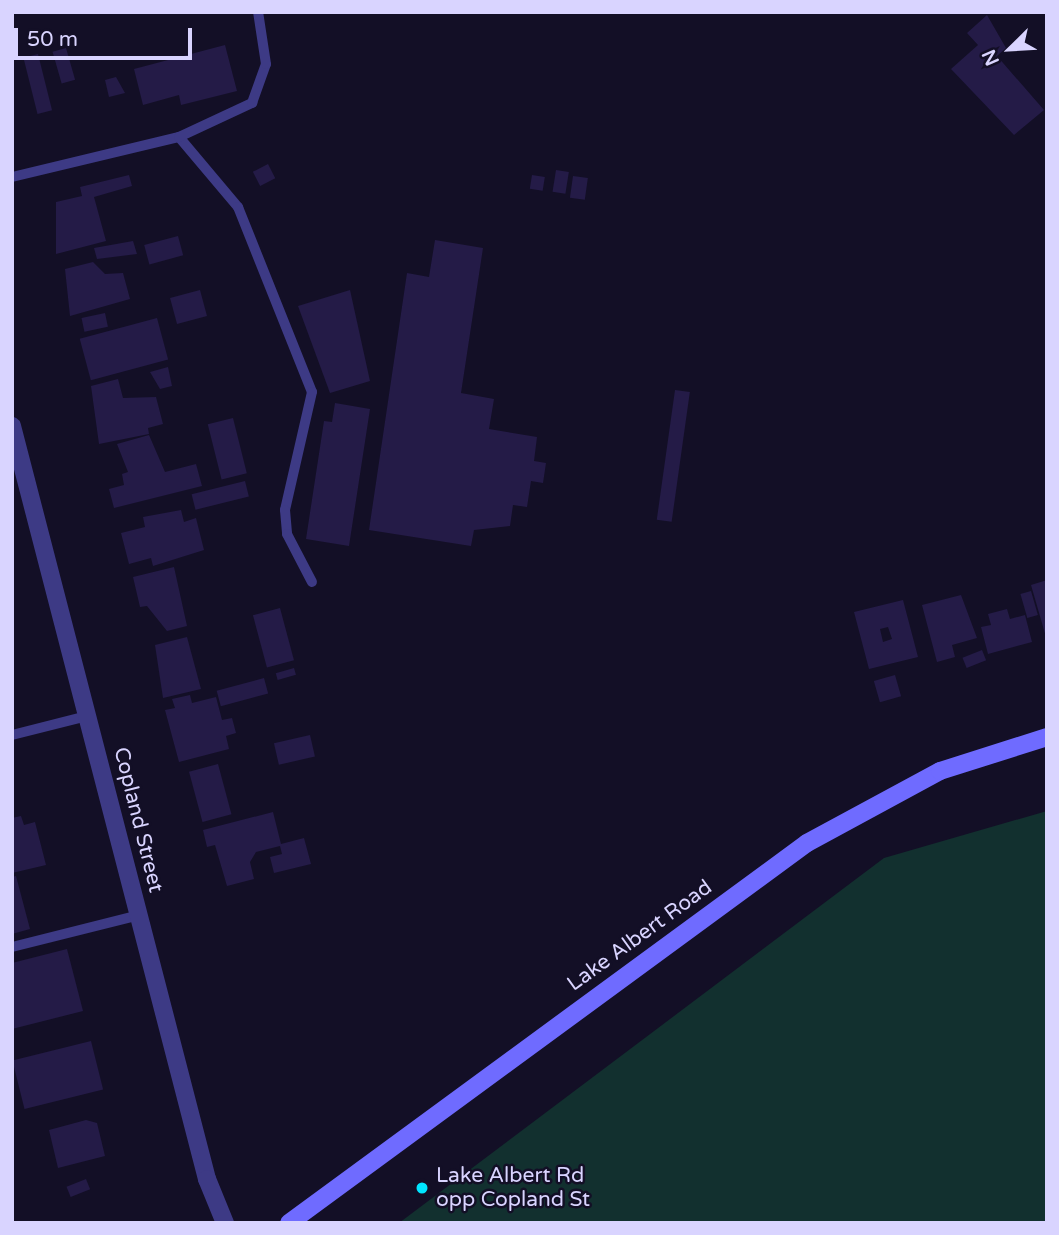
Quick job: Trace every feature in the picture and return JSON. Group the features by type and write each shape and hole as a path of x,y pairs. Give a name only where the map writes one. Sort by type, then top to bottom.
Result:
{"main road":[{"name":"Lake Albert Road","path":"289,1223 807,843 940,771 1047,737"}],"street":[{"name":"Copland Street","path":"12,426 207,1179 225,1223"}],"lane":[{"path":"12,177 179,137 227,119 252,103 263,86 258,12"},
{"path":"179,137 238,207 312,392 285,510 291,543 313,582"},
{"path":"12,734 87,716"},
{"path":"12,947 139,915"}],"green space":[{"path":"1047,811 1047,1223 399,1223 884,858"}],"building":[{"path":"987,15 1006,48 997,56 1044,110 1014,135 951,69 978,45 967,33"},
{"path":"225,45 237,91 181,105 179,95 143,105 134,69"},
{"path":"66,48 75,80 62,84 53,52"},
{"path":"38,54 52,110 37,114 23,58"},
{"path":"116,77 125,93 109,97 105,80"},
{"path":"268,164 275,178 260,186 253,172"},
{"path":"556,170 569,172 565,194 553,192"},
{"path":"129,175 132,186 94,197 106,241 56,254 56,202 82,196 80,187"},
{"path":"532,175 545,177 543,191 530,189"},
{"path":"573,176 588,178 585,200 570,198"},
{"path":"178,236 183,255 149,264 144,245"},
{"path":"435,240 483,248 461,393 494,399 489,429 537,437 534,461 546,463 543,483 531,481 527,507 513,505 510,526 474,530 471,546 369,530 407,273 429,277"},
{"path":"133,241 137,254 97,259 94,248"},
{"path":"93,262 105,274 123,273 130,299 70,316 65,269"},
{"path":"200,290 207,316 177,324 170,298"},
{"path":"350,290 370,381 330,393 298,306"},
{"path":"105,313 108,327 84,332 82,318"},
{"path":"157,318 168,360 91,380 80,339"},
{"path":"168,367 172,386 160,389 150,372"},
{"path":"118,379 123,398 156,397 163,424 148,428 149,434 99,444 91,386"},
{"path":"675,390 690,392 672,522 657,520"},
{"path":"335,403 370,409 349,546 306,539 324,421 332,422"},
{"path":"233,418 247,473 222,480 208,424"},
{"path":"149,435 165,472 196,464 202,486 114,508 109,489 124,485 122,474 128,472 117,444"},
{"path":"245,481 249,497 196,510 192,494"},
{"path":"181,510 184,522 196,518 204,550 153,566 151,558 129,564 121,533 145,527 143,517"},
{"path":"174,567 187,626 167,631 147,606 140,607 133,577"},
{"path":"1047,580 1047,637 1046,637 1031,585"},
{"path":"1031,591 1038,615 1027,618 1020,594"},
{"path":"961,595 977,638 952,645 955,657 937,662 922,605"},
{"path":"903,600 918,657 869,669 854,612","holes":["888,627 892,639 883,642 880,629"]},
{"path":"280,608 294,660 267,667 253,615"},
{"path":"1007,609 1010,619 1025,615 1032,642 988,654 981,627 991,625 988,614"},
{"path":"187,637 201,689 163,698 155,645"},
{"path":"982,650 986,660 967,668 963,658"},
{"path":"294,668 296,675 278,680 276,673"},
{"path":"895,675 901,696 880,702 874,681"},
{"path":"264,678 268,693 221,706 217,691"},
{"path":"190,695 192,703 216,697 222,720 232,718 236,733 226,736 229,749 179,762 165,710 175,708 172,699"},
{"path":"310,735 315,756 279,765 274,743"},
{"path":"218,764 231,814 202,822 189,772"},
{"path":"273,812 281,844 304,838 311,864 274,873 270,857 282,854 280,846 256,852 250,862 254,879 227,886 215,845 207,847 203,830"},
{"path":"21,816 24,825 35,822 46,865 12,873 12,818"},
{"path":"16,876 30,929 12,934 12,877"},
{"path":"67,949 83,1011 12,1029 12,963"},
{"path":"91,1041 103,1090 25,1109 12,1061"},
{"path":"86,1120 97,1123 105,1156 58,1168 49,1130"},
{"path":"86,1179 90,1189 71,1197 67,1187"}],"place":[{"name":"Lake Albert Rd opp Copland St","path":"422,1188"}]}
